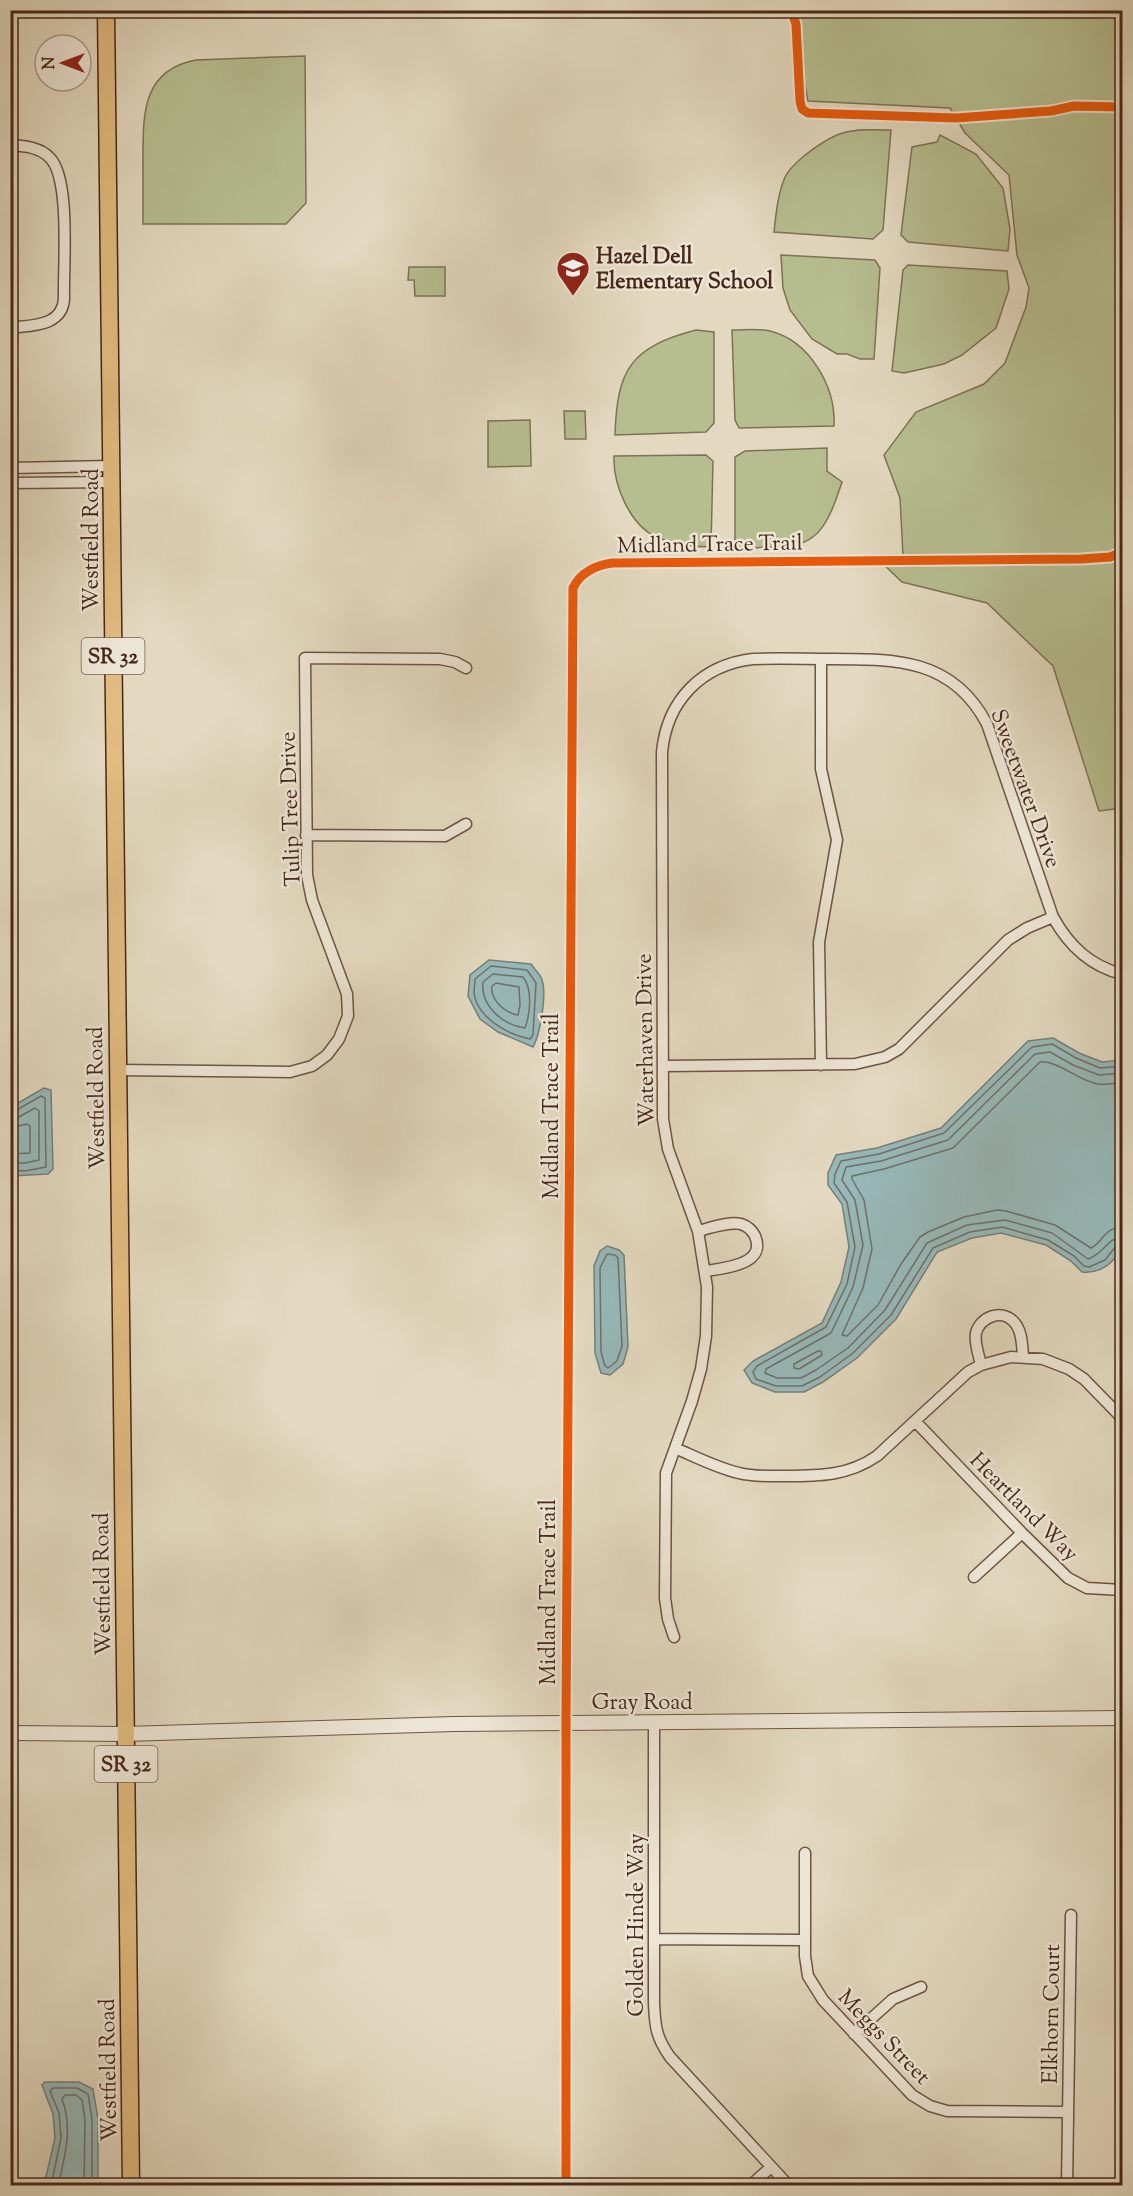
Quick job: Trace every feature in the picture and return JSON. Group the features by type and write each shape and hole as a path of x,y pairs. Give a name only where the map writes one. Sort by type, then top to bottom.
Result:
{"main road":[{"name":"Westfield Road","path":"106,10 131,2186"}],"street":[{"path":"10,145 35,149 50,158 58,174 63,191 64,299 58,315 45,323 10,328"},
{"path":"10,468 112,474"},
{"path":"10,483 112,474"},
{"name":"Tulip Tree Drive","path":"117,1070 297,1071 312,1066 334,1047 345,1027 349,1005 343,980 309,886 306,835 305,658 440,659 455,662 466,668"},
{"path":"821,659 821,768 837,840 819,942 821,1065"},
{"name":"Sweetwater Drive","path":"690,688 705,675 718,668 743,660 883,659 915,664 945,676 974,703 994,740 1053,917 1068,941 1084,956 1122,975"},
{"name":"Waterhaven Drive","path":"674,1637 664,1598 664,1488 666,1473 692,1401 704,1353 707,1318 706,1271 698,1231 665,1141 663,1119 662,752 670,720 679,700 690,688"},
{"path":"306,835 440,836 452,834 466,824"},
{"path":"663,1066 855,1065 885,1057 899,1049 1008,940 1027,928 1053,917"},
{"path":"698,1231 741,1224 750,1229 756,1237 757,1247 747,1261 706,1271"},
{"path":"981,1365 976,1345 976,1330 980,1323 991,1316 1005,1316 1013,1321 1020,1334 1023,1356"},
{"path":"675,1448 731,1471 749,1475 833,1475 865,1464 877,1456 960,1378 981,1365 1023,1356 1052,1362 1076,1372 1122,1418"},
{"name":"Heartland Way","path":"915,1421 1061,1572 1077,1584 1098,1590 1122,1590"},
{"path":"974,1577 1022,1533"},
{"name":"Gray Road","path":"10,1733 125,1734 454,1724 1122,1718"},
{"name":"Golden Hinde Way","path":"654,1722 655,2026 659,2042 670,2057 789,2186"},
{"name":"Meggs Street","path":"805,1853 804,1940 806,1968 812,1984 823,2000 912,2095 930,2106 956,2111 1068,2112"},
{"name":"Elkhorn Court","path":"1067,2186 1071,1915"},
{"path":"654,1939 804,1940"},
{"path":"854,2034 892,1999 921,1988"},
{"path":"750,2186 771,2167"}],"green space":[{"path":"791,11 1122,11 1122,808 1099,811 1053,666 987,603 902,582 875,556 903,555 900,498 884,455 916,412 984,384 1005,363 1026,307 1029,288 1017,255 1009,175 965,133 950,108 808,101"},
{"path":"305,56 306,203 286,224 143,224 143,142 146,111 149,96 165,73 178,65 196,60"},
{"path":"891,130 883,230 873,239 774,232 779,197 785,177 802,158 826,140 844,132"},
{"path":"940,135 976,154 1003,188 1010,229 1008,251 908,242 901,235 912,147 937,142"},
{"path":"781,255 875,260 880,268 874,359 860,359 847,354 837,354 812,339 790,310 783,288"},
{"path":"908,265 1007,271 1009,289 996,328 962,355 944,364 904,373 892,371 903,270"},
{"path":"409,267 445,267 445,296 415,296 414,280 408,280"},
{"path":"696,330 714,332 714,423 706,432 615,435 619,393 624,377 632,364 642,353 656,344"},
{"path":"732,330 770,331 784,336 808,355 825,381 833,411 834,426 739,428 735,420"},
{"path":"564,411 585,411 586,439 565,439"},
{"path":"530,420 531,466 488,467 488,421"},
{"path":"827,448 827,471 842,482 831,511 819,531 806,541 780,551 770,547 735,549 735,457 745,451"},
{"path":"706,455 713,461 711,547 669,542 646,531 624,502 616,479 614,456"}],"water":[{"path":"489,960 531,964 541,978 544,995 542,1014 533,1047 498,1032 480,1019 468,996 470,975"},
{"path":"1053,1038 1079,1053 1102,1062 1122,1060 1122,1245 1112,1262 1095,1271 1082,1272 1071,1261 1046,1245 1001,1233 972,1238 937,1252 896,1319 857,1358 823,1382 804,1392 775,1392 752,1383 744,1370 753,1361 822,1323 841,1282 849,1247 842,1204 828,1185 828,1173 836,1155 877,1148 941,1128 1028,1041"},
{"path":"44,1088 51,1090 53,1169 48,1174 11,1176 11,1107"},
{"path":"607,1246 619,1250 624,1255 628,1347 623,1364 610,1375 601,1373 595,1353 594,1266 600,1251"},
{"path":"45,2082 79,2082 93,2089 98,2119 98,2185 44,2185 55,2138 53,2114 42,2085"}],"cycle path":[{"path":"791,10 796,24 800,101 802,109 808,113 956,118 1051,111 1074,106 1122,107"},
{"name":"Midland Trace Trail","path":"566,2186 566,1723 573,588 589,571 612,563 1081,559 1110,557 1122,552"}],"place":[{"name":"Hazel Dell Elementary School","path":"573,297"}]}
